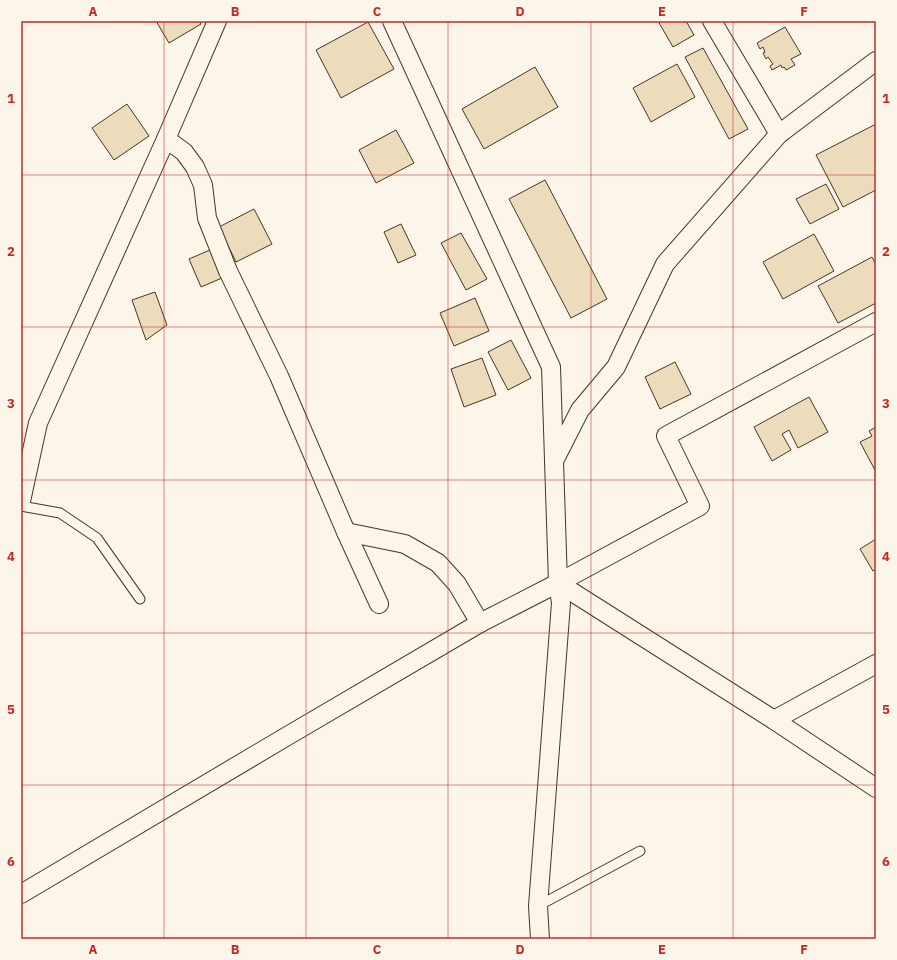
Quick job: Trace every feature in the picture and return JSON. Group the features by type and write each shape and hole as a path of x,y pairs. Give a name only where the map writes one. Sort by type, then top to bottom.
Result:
{"street":[{"path":"21,500 38,423 166,139 217,21"},
{"path":"392,21 551,367 558,583 561,603 538,906 540,939"},
{"path":"712,21 779,134"},
{"path":"554,461 580,410 616,367 666,264 779,134 876,61"},
{"path":"166,139 184,152 195,167 203,185 208,218 228,271 279,376 346,532 379,604"},
{"path":"21,894 282,739 480,624 700,506 666,436 876,322"},
{"path":"346,532 405,544 438,563 457,584 480,624"},
{"path":"558,583 774,720 876,788"},
{"path":"774,720 876,664"}],"lane":[{"path":"21,506 60,513 96,538 140,599"},
{"path":"538,906 640,851"}],"building":[{"path":"156,21 199,21 201,24 169,43"},
{"path":"658,21 686,21 694,35 673,47"},
{"path":"368,22 394,69 341,98 316,50"},
{"path":"785,27 801,54 791,59 795,65 786,70 784,67 782,68 781,65 772,70 770,66 773,64 768,57 766,59 763,53 765,52 763,47 760,49 757,43"},
{"path":"703,48 748,129 729,139 685,57"},
{"path":"677,64 695,97 651,122 633,88"},
{"path":"535,67 558,107 484,149 462,109"},
{"path":"127,104 149,136 114,160 92,128"},
{"path":"876,124 876,190 843,207 816,155"},
{"path":"396,130 414,163 376,183 359,150"},
{"path":"545,180 607,299 571,318 509,199"},
{"path":"826,184 839,209 810,224 796,199"},
{"path":"254,209 272,244 236,262 219,227"},
{"path":"401,224 416,255 398,263 384,232"},
{"path":"461,233 487,279 466,290 441,243"},
{"path":"814,234 834,271 783,299 763,262"},
{"path":"210,250 222,278 201,287 189,259"},
{"path":"872,257 876,265 876,303 838,323 818,286"},
{"path":"155,292 167,325 146,340 132,300"},
{"path":"475,298 489,331 454,346 440,313"},
{"path":"511,340 531,378 508,390 488,352"},
{"path":"482,358 496,395 464,407 451,369"},
{"path":"675,362 691,394 660,409 645,377"},
{"path":"809,397 828,432 798,448 789,430 782,434 791,450 772,461 754,427"},
{"path":"876,427 876,472 860,442 872,436 869,431"},
{"path":"876,539 876,569 873,571 860,549"}]}
